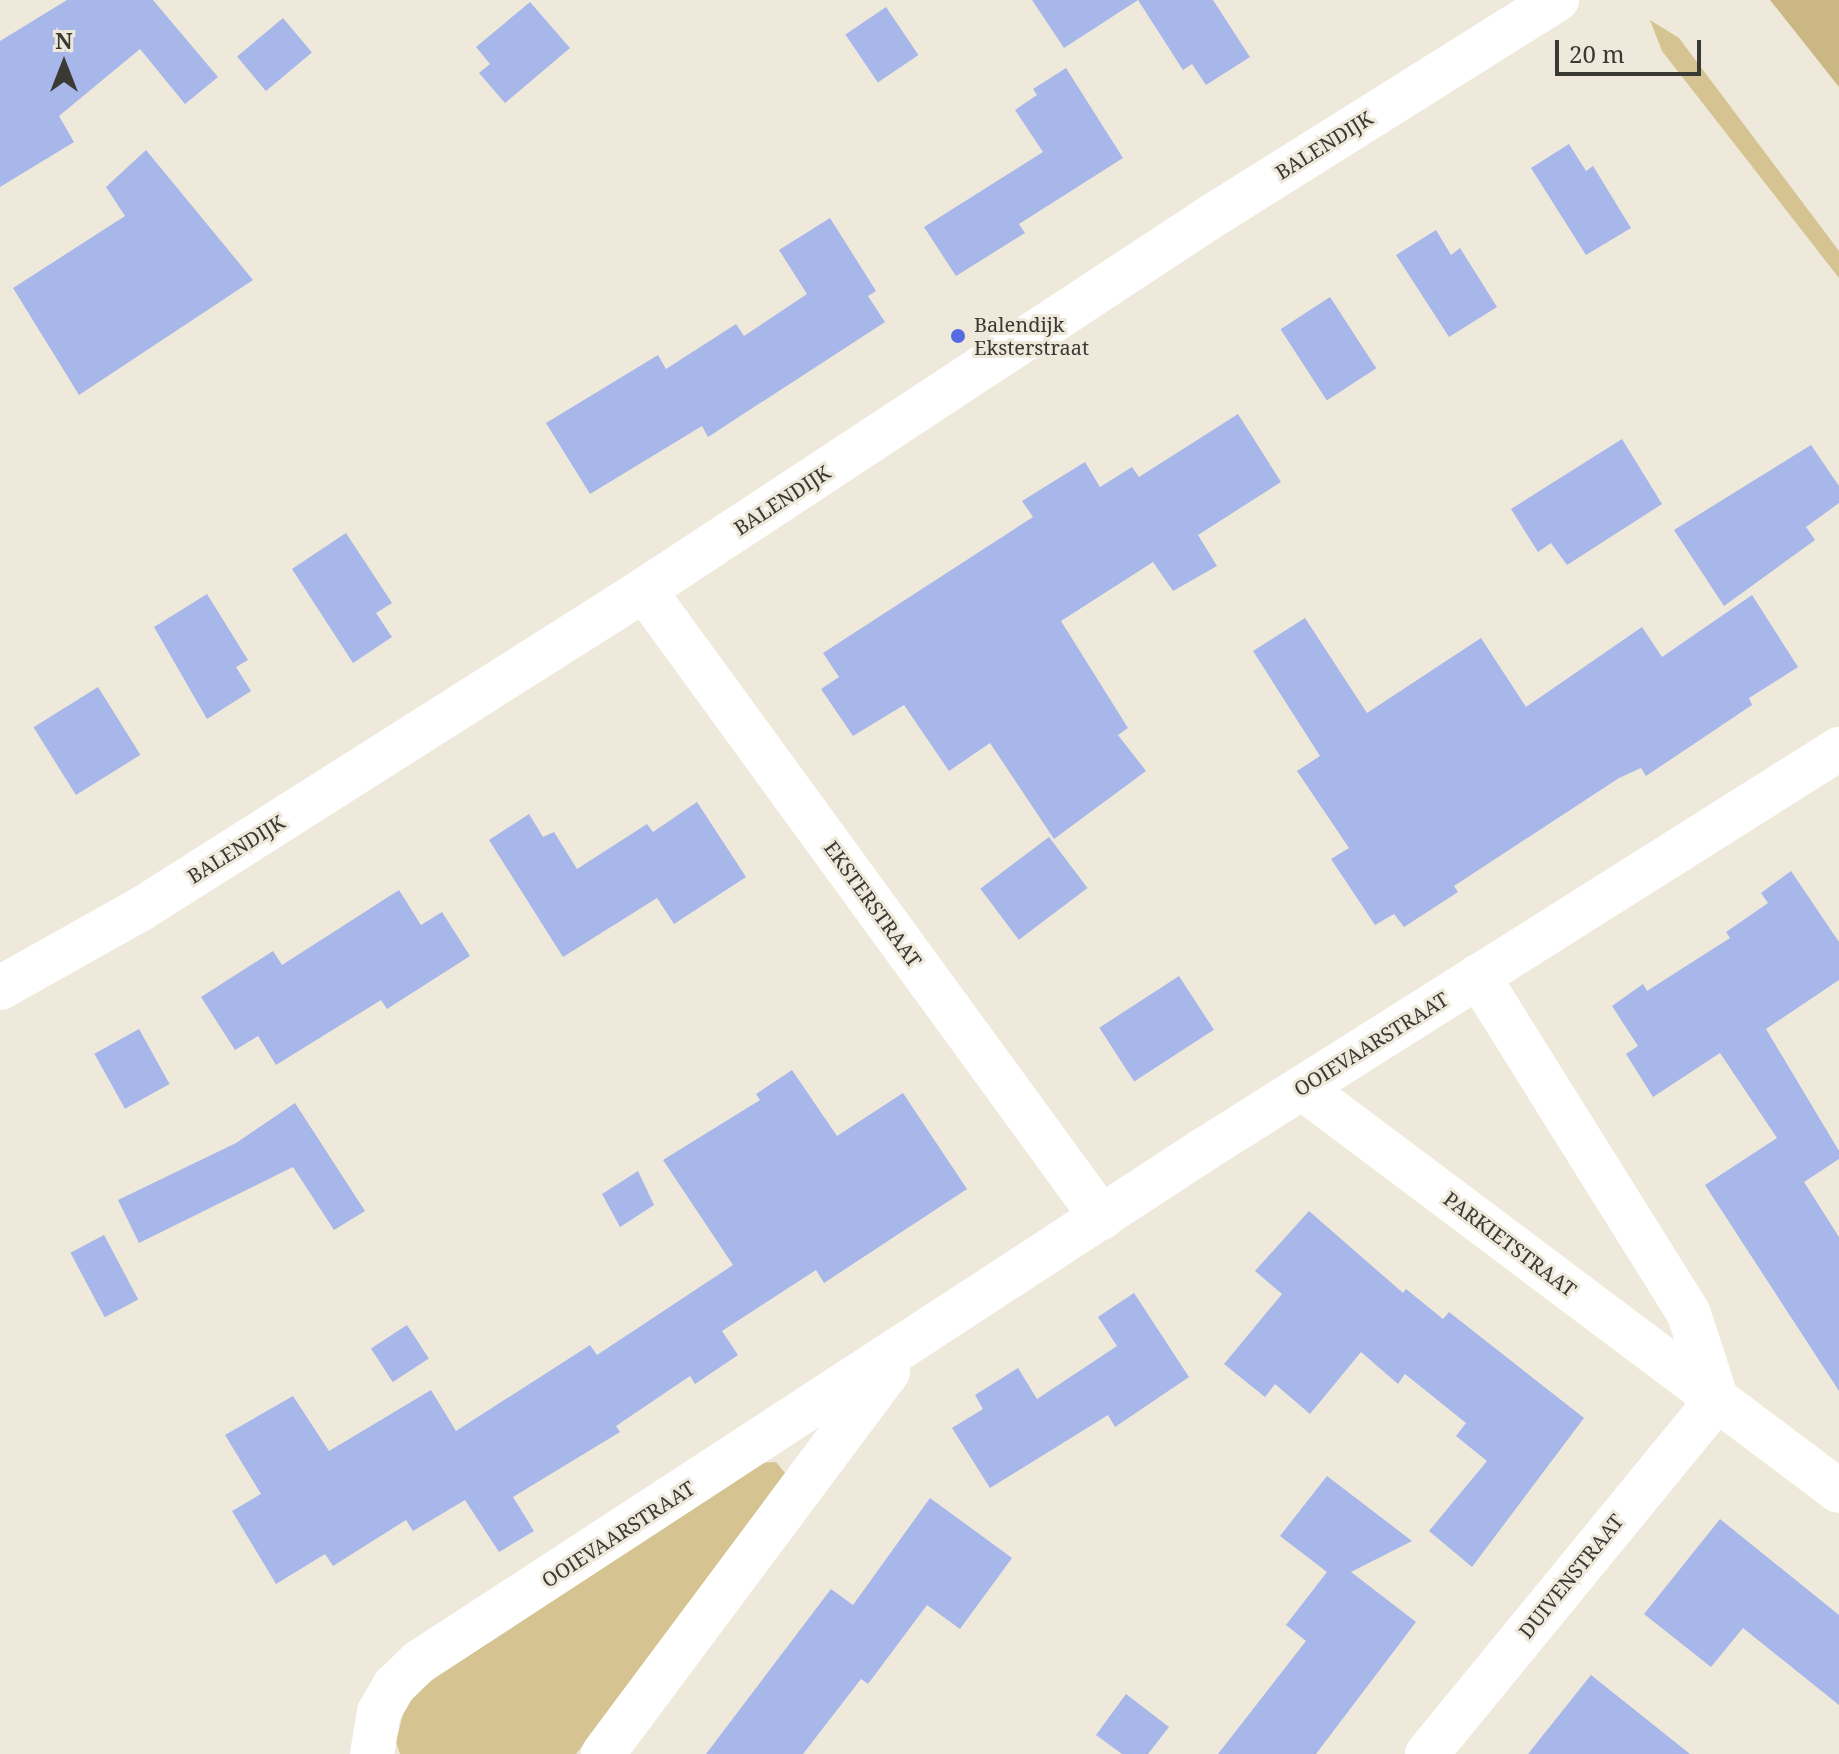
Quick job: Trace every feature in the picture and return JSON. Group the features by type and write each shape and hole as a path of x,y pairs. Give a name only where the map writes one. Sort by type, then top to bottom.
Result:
{"street":[{"name":"BALENDIJK","path":"0,988 141,909 644,590 1209,218 1557,0"},
{"name":"EKSTERSTRAAT","path":"644,590 1102,1218"},
{"name":"OOIEVAARSTRAAT","path":"372,1754 379,1712 394,1686 419,1662 1302,1088 1839,749"},
{"path":"1478,976 1689,1314 1717,1400"},
{"name":"PARKIETSTRAAT","path":"1302,1088 1839,1491"},
{"name":"OOIEVAARSTRAAT","path":"603,1754 907,1346"},
{"name":"DUIVENSTRAAT","path":"1427,1754 1717,1400"}],"shaded area":[{"path":"1770,0 1839,0 1839,87"},
{"path":"1650,20 1679,38 1839,251 1839,278 1662,51"},
{"path":"776,1462 785,1473 780,1490 576,1754 400,1754 396,1742 404,1710 426,1676 757,1463"}],"building":[{"path":"67,0 153,0 218,77 185,104 140,49 59,116 74,142 0,187 0,41"},
{"path":"1032,0 1138,0 1064,48"},
{"path":"1138,0 1213,0 1250,57 1206,85 1192,64 1183,70"},
{"path":"530,2 570,48 505,103 479,73 490,64 476,47"},
{"path":"886,7 918,55 878,82 845,34"},
{"path":"283,18 312,52 266,91 237,57"},
{"path":"1066,68 1123,158 1019,224 1025,233 956,276 924,227 1043,152 1015,110 1037,95 1033,89"},
{"path":"1569,144 1586,171 1593,166 1631,228 1586,255 1531,168"},
{"path":"146,150 253,280 79,395 13,288 125,216 106,187"},
{"path":"830,218 876,291 868,296 885,322 708,437 702,426 590,494 546,423 658,355 666,369 736,324 744,336 807,294 779,250"},
{"path":"1436,230 1451,255 1460,248 1497,307 1449,337 1396,255"},
{"path":"1330,297 1376,368 1327,400 1281,329"},
{"path":"1238,414 1281,482 1198,535 1217,566 1173,591 1153,562 1061,621 1128,728 1118,735 1146,771 1054,839 990,743 949,771 904,705 853,736 821,689 839,677 823,653 1033,517 1022,501 1085,462 1100,487 1132,467 1139,477"},
{"path":"1622,439 1662,504 1567,565 1551,543 1538,552 1511,509"},
{"path":"1811,445 1839,486 1839,503 1806,527 1815,540 1724,606 1674,530"},
{"path":"346,533 392,603 376,613 392,637 353,663 292,569"},
{"path":"207,594 248,660 236,667 251,691 207,719 154,627"},
{"path":"1752,595 1798,667 1749,698 1752,705 1646,776 1641,768 1619,778 1454,886 1458,892 1404,927 1394,914 1375,925 1331,859 1349,848 1297,771 1320,756 1253,651 1305,618 1367,713 1481,638 1526,707 1642,627 1662,657"},
{"path":"98,687 140,755 76,795 34,727"},
{"path":"697,802 746,877 674,924 657,898 563,957 489,840 529,814 543,837 554,832 577,869 647,824 653,832"},
{"path":"1049,837 1088,888 1019,940 980,889"},
{"path":"1791,871 1839,942 1839,980 1766,1029 1839,1151 1839,1159 1804,1182 1839,1237 1839,1391 1705,1185 1777,1138 1720,1053 1653,1097 1626,1054 1638,1046 1612,1006 1643,984 1647,991 1730,938 1726,932 1768,903 1761,893"},
{"path":"399,890 421,925 442,912 470,956 387,1009 381,1000 276,1065 258,1036 235,1050 201,997 273,951 282,965"},
{"path":"1179,976 1214,1030 1134,1081 1099,1028"},
{"path":"139,1029 170,1084 125,1109 94,1054"},
{"path":"792,1070 837,1136 903,1093 967,1189 824,1283 816,1270 722,1331 738,1355 695,1384 690,1376 616,1426 620,1432 513,1497 534,1531 499,1552 465,1500 413,1531 406,1520 333,1566 325,1554 276,1584 232,1511 261,1494 225,1435 293,1396 329,1451 431,1390 456,1431 590,1345 597,1355 733,1265 663,1160 760,1100 756,1094"},
{"path":"295,1103 365,1211 334,1230 293,1167 139,1243 118,1200 236,1143"},
{"path":"638,1171 654,1205 620,1227 602,1194"},
{"path":"1309,1211 1403,1293 1406,1289 1443,1319 1449,1312 1584,1418 1472,1567 1429,1531 1487,1461 1456,1436 1466,1423 1405,1374 1398,1384 1361,1352 1310,1414 1275,1384 1265,1397 1224,1364 1282,1294 1255,1271"},
{"path":"104,1235 138,1299 105,1317 70,1253"},
{"path":"1134,1293 1189,1377 1115,1427 1108,1415 990,1488 952,1428 983,1409 975,1395 1018,1368 1037,1399 1117,1346 1098,1317"},
{"path":"407,1325 429,1359 393,1382 371,1348"},
{"path":"1327,1476 1412,1541 1351,1572 1416,1622 1316,1754 1218,1754 1306,1641 1286,1625 1327,1572 1280,1536"},
{"path":"930,1498 1012,1558 960,1629 927,1605 868,1684 861,1679 803,1754 706,1754 831,1589 853,1605"},
{"path":"1720,1519 1839,1615 1839,1705 1743,1628 1711,1667 1644,1614"},
{"path":"1591,1675 1690,1754 1528,1754"},
{"path":"1126,1694 1169,1727 1148,1754 1122,1754 1096,1735"}],"place":[{"name":"Balendijk Eksterstraat","path":"958,336"}]}
